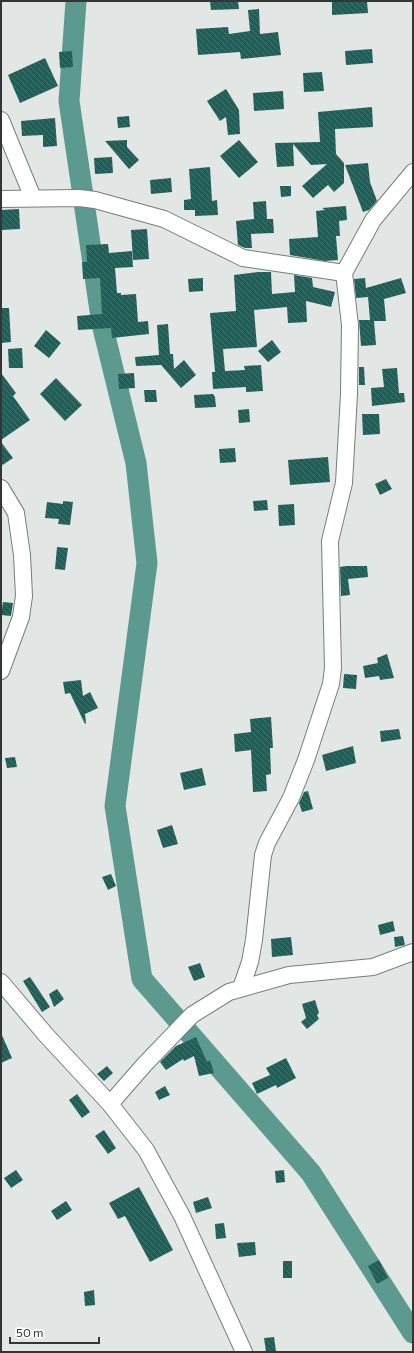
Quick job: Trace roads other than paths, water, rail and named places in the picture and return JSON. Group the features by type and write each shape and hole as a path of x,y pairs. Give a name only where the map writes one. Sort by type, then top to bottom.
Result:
{"street":[{"path":"1,120 33,198"},
{"path":"242,988 250,962 254,940 263,855 267,843 291,798 304,766 332,684 333,668 329,560 330,541 344,483 349,394 350,325 344,273 373,220 413,172"},
{"path":"1,199 79,198 95,200 164,219 248,259 344,273"},
{"path":"1,488 16,513 22,555 24,596 24,607 21,617 1,671"},
{"path":"110,1104 144,1065 192,1015 219,998 242,988 289,974 372,967 413,952"},
{"path":"1,982 46,1035 110,1104 146,1150 182,1216 244,1352"}],"waterway":[{"path":"76,1 69,101 102,324 136,463 147,563 115,806 142,979 311,1173 413,1333"}]}
